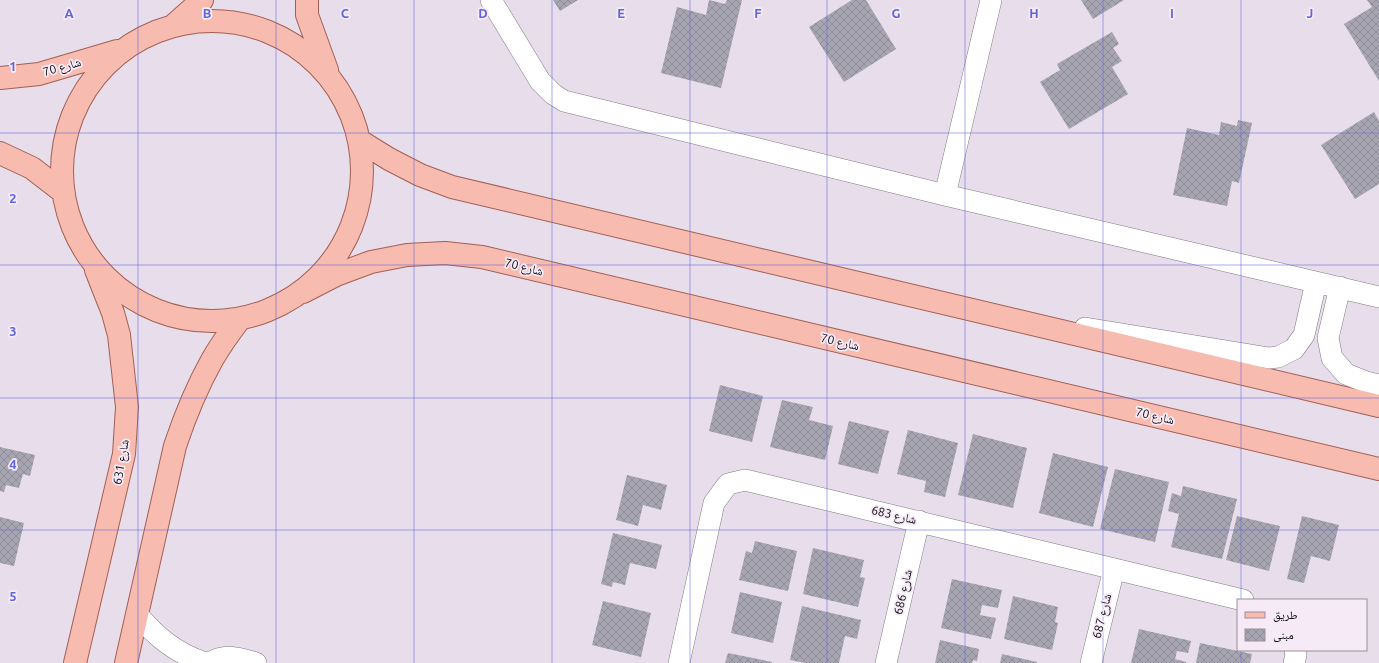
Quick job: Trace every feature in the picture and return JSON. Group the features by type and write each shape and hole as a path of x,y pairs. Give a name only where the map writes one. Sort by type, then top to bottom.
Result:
{"main road":[{"path":"174,25 202,0"},
{"path":"307,0 307,15 328,75"},
{"path":"202,20 230,21 258,28 285,39 308,55 328,75 343,95 353,117 360,141 363,169 361,197 354,225 341,250 324,273 303,292 272,309 256,315 240,319 216,321 193,320 162,312 147,306 127,294 109,279 93,262 79,240 72,223 63,192 62,160 68,128 80,98 98,72 122,50 146,35 174,25 202,20"},
{"name":"شارع 70","path":"0,78 39,74 122,50"},
{"path":"360,141 389,159 420,175 452,187 1379,406"},
{"path":"0,153 32,168 63,192"},
{"name":"شارع 70","path":"303,292 336,275 371,262 400,256 445,253 482,257 1379,469"},
{"name":"شارع 631","path":"75,663 124,454 127,407 119,335 113,313 93,262"},
{"path":"126,663 175,446 195,393 213,359 240,319"}],"street":[{"path":"491,0 540,81 553,94 564,101 945,195 1379,297"},
{"path":"945,195 991,0"},
{"path":"1036,324 1091,328 1269,358 1278,357 1294,349 1304,335 1316,282"},
{"path":"1340,287 1328,338 1332,358 1346,374 1366,382 1379,385"},
{"name":"شارع 683","path":"679,663 714,503 728,484 746,480 1239,599"},
{"name":"شارع 686","path":"886,663 919,521"},
{"name":"شارع 687","path":"1091,663 1114,569"},
{"path":"137,614 148,628 176,651 205,663"},
{"path":"1294,663 1295,651"},
{"path":"209,663 223,657 232,657 256,663"}],"building":[{"path":"553,0 578,0 560,11"},
{"path":"709,0 725,4 727,0 742,0 721,88 661,73 677,7 706,15"},
{"path":"852,0 866,0 896,49 844,82 809,27"},
{"path":"1081,0 1124,0 1093,19"},
{"path":"1367,0 1379,0 1379,81 1344,24 1372,7"},
{"path":"1112,32 1119,44 1113,48 1122,61 1112,67 1128,94 1069,129 1040,82 1060,70 1057,64"},
{"path":"1374,112 1379,121 1379,184 1355,199 1321,145"},
{"path":"1238,120 1252,123 1239,183 1232,181 1227,206 1173,195 1187,128 1219,135 1221,122 1237,126"},
{"path":"720,385 763,396 752,442 709,431"},
{"path":"782,400 813,407 809,420 833,426 825,460 770,447"},
{"path":"849,421 889,431 878,474 838,464"},
{"path":"908,430 958,443 945,497 924,492 926,481 897,474"},
{"path":"973,434 1027,448 1013,508 958,495"},
{"path":"0,447 35,455 30,476 23,474 19,488 6,485 4,492 0,491"},
{"path":"1053,453 1108,467 1093,527 1039,513"},
{"path":"1115,469 1169,482 1155,542 1100,529"},
{"path":"627,475 667,485 661,510 643,505 638,526 616,520"},
{"path":"1183,486 1237,499 1222,559 1171,547 1179,514 1168,511 1172,493 1181,496"},
{"path":"1237,516 1280,526 1269,571 1226,560"},
{"path":"1302,516 1339,525 1330,561 1311,556 1304,583 1287,579"},
{"path":"0,517 24,523 14,566 0,563"},
{"path":"613,533 662,545 656,569 630,563 625,585 613,582 612,587 601,584"},
{"path":"755,541 797,551 788,591 739,580 746,551 752,553"},
{"path":"813,548 864,560 860,577 865,578 858,607 803,594"},
{"path":"952,579 1002,590 998,608 982,605 980,615 996,618 991,639 941,628"},
{"path":"740,592 782,602 773,643 731,633"},
{"path":"1013,596 1058,607 1055,622 1058,623 1052,650 1004,639"},
{"path":"603,601 651,613 641,657 592,645"},
{"path":"802,606 861,620 857,639 845,636 839,663 805,663 790,660"},
{"path":"1139,629 1191,641 1188,653 1177,651 1175,659 1186,663 1131,663"},
{"path":"940,640 979,649 977,661 973,660 972,663 935,663"},
{"path":"1200,643 1252,654 1250,663 1196,663"},
{"path":"728,653 772,662 772,663 725,663"},
{"path":"1002,654 1037,662 1037,663 1000,663"}]}
